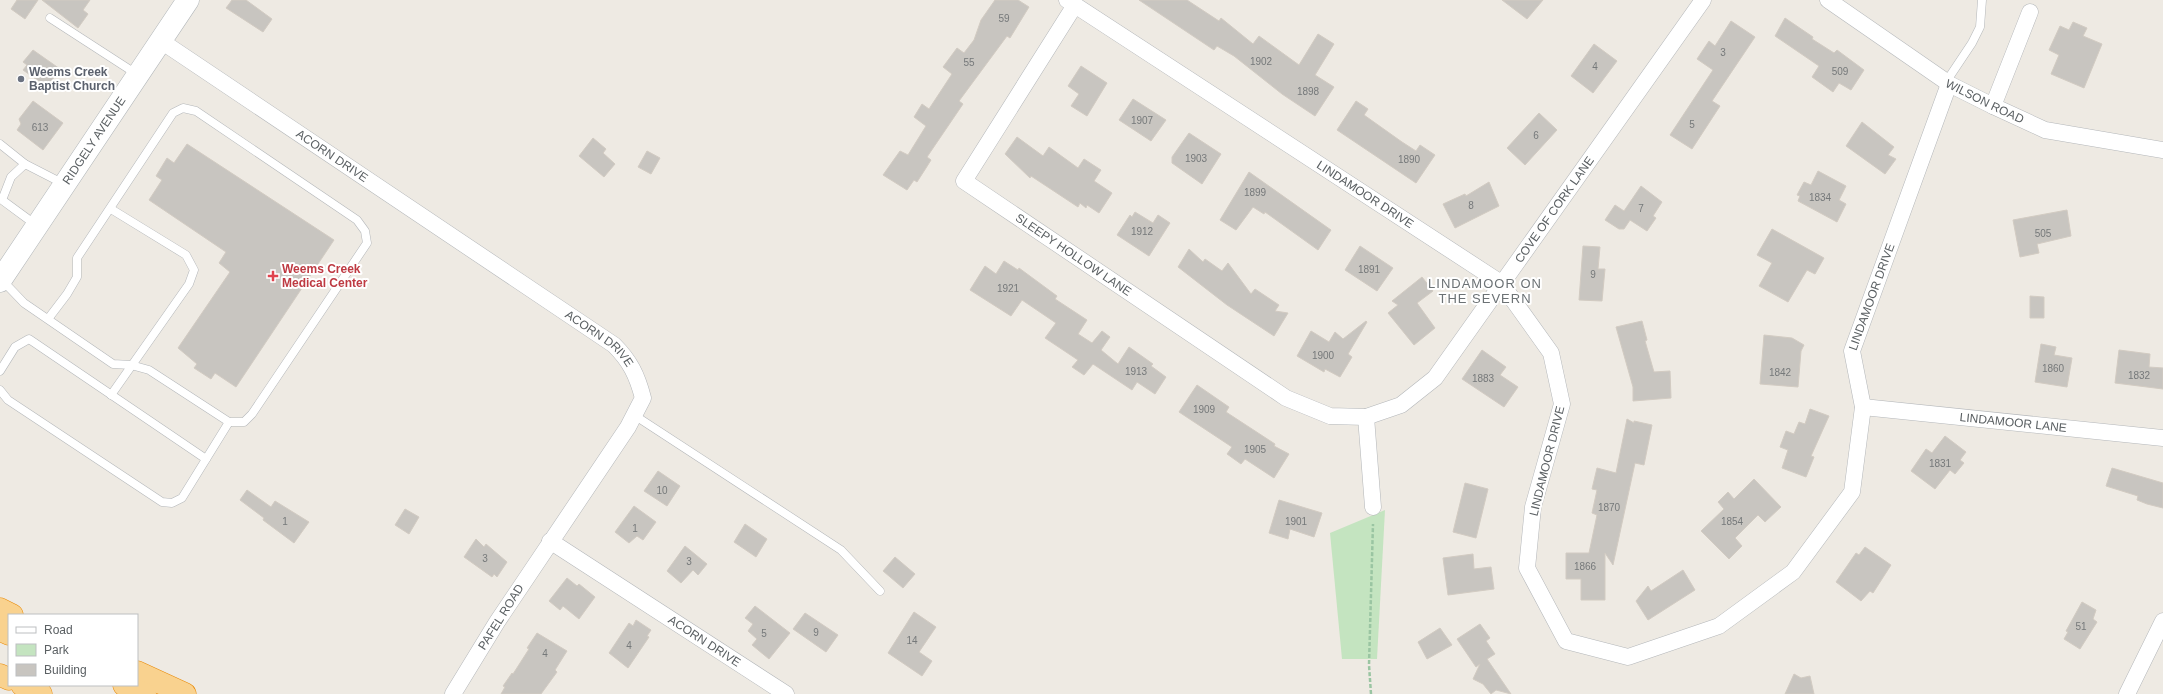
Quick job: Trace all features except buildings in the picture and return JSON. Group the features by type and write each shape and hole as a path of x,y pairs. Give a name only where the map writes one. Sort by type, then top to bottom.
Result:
{"highway":[{"path":"0,609 10,614"},
{"path":"138,672 185,694"},
{"path":"24,686 41,694"},
{"path":"126,686 145,694"}],"main road":[{"name":"RIDGELY AVENUE","path":"1,279 162,41 188,0"}],"street":[{"name":"COVE OF CORK LANE","path":"1366,417 1401,405 1435,378 1702,0"},
{"name":"WILSON ROAD","path":"1828,0 1947,83 2045,130 2163,150"},
{"name":"LINDAMOOR DRIVE","path":"1071,3 1501,283 1551,353 1562,404 1533,507 1527,568 1566,641 1628,657 1719,626 1793,572 1852,492 1863,407 1852,351 1947,83"},
{"name":"SLEEPY HOLLOW LANE","path":"1071,3 964,181 1286,398 1330,416 1366,417"},
{"path":"1993,106 2030,12"},
{"name":"ACORN DRIVE","path":"162,41 614,344 627,359 638,377 643,398 634,415 550,541 786,694"},
{"name":"LINDAMOOR LANE","path":"1863,407 2163,438"},
{"path":"1366,417 1373,507"},
{"name":"PAFEL ROAD","path":"453,694 550,541"},
{"path":"2127,694 2163,622"}],"lane":[{"path":"1947,83 1980,28 1982,0"},
{"path":"50,18 138,76"},
{"path":"1,279 24,303 48,320 113,364 132,365 149,370 229,422 244,422 252,414 367,243 365,231 358,220 345,211 196,111 183,108 173,113 77,258 77,277 67,294 48,320"},
{"path":"0,144 25,164 65,184"},
{"path":"25,164 11,177 1,201 37,226"},
{"path":"111,208 186,255 194,270 189,284 111,395"},
{"path":"0,371 15,346 29,339 206,459"},
{"path":"0,390 8,400 162,502 172,502 182,498 229,422"},
{"path":"634,415 841,550 880,591"}],"path":[{"path":"1371,694 1369,665 1373,507"}],"green space":[{"path":"1385,510 1377,659 1342,659 1330,533"}],"place":[{"name":"Weems Creek Baptist Church","path":"21,79"},
{"name":"Weems Creek Medical Center","path":"273,276"}],"district":[{"name":"LINDAMOOR ON THE SEVERN","path":"1485,290"}]}
